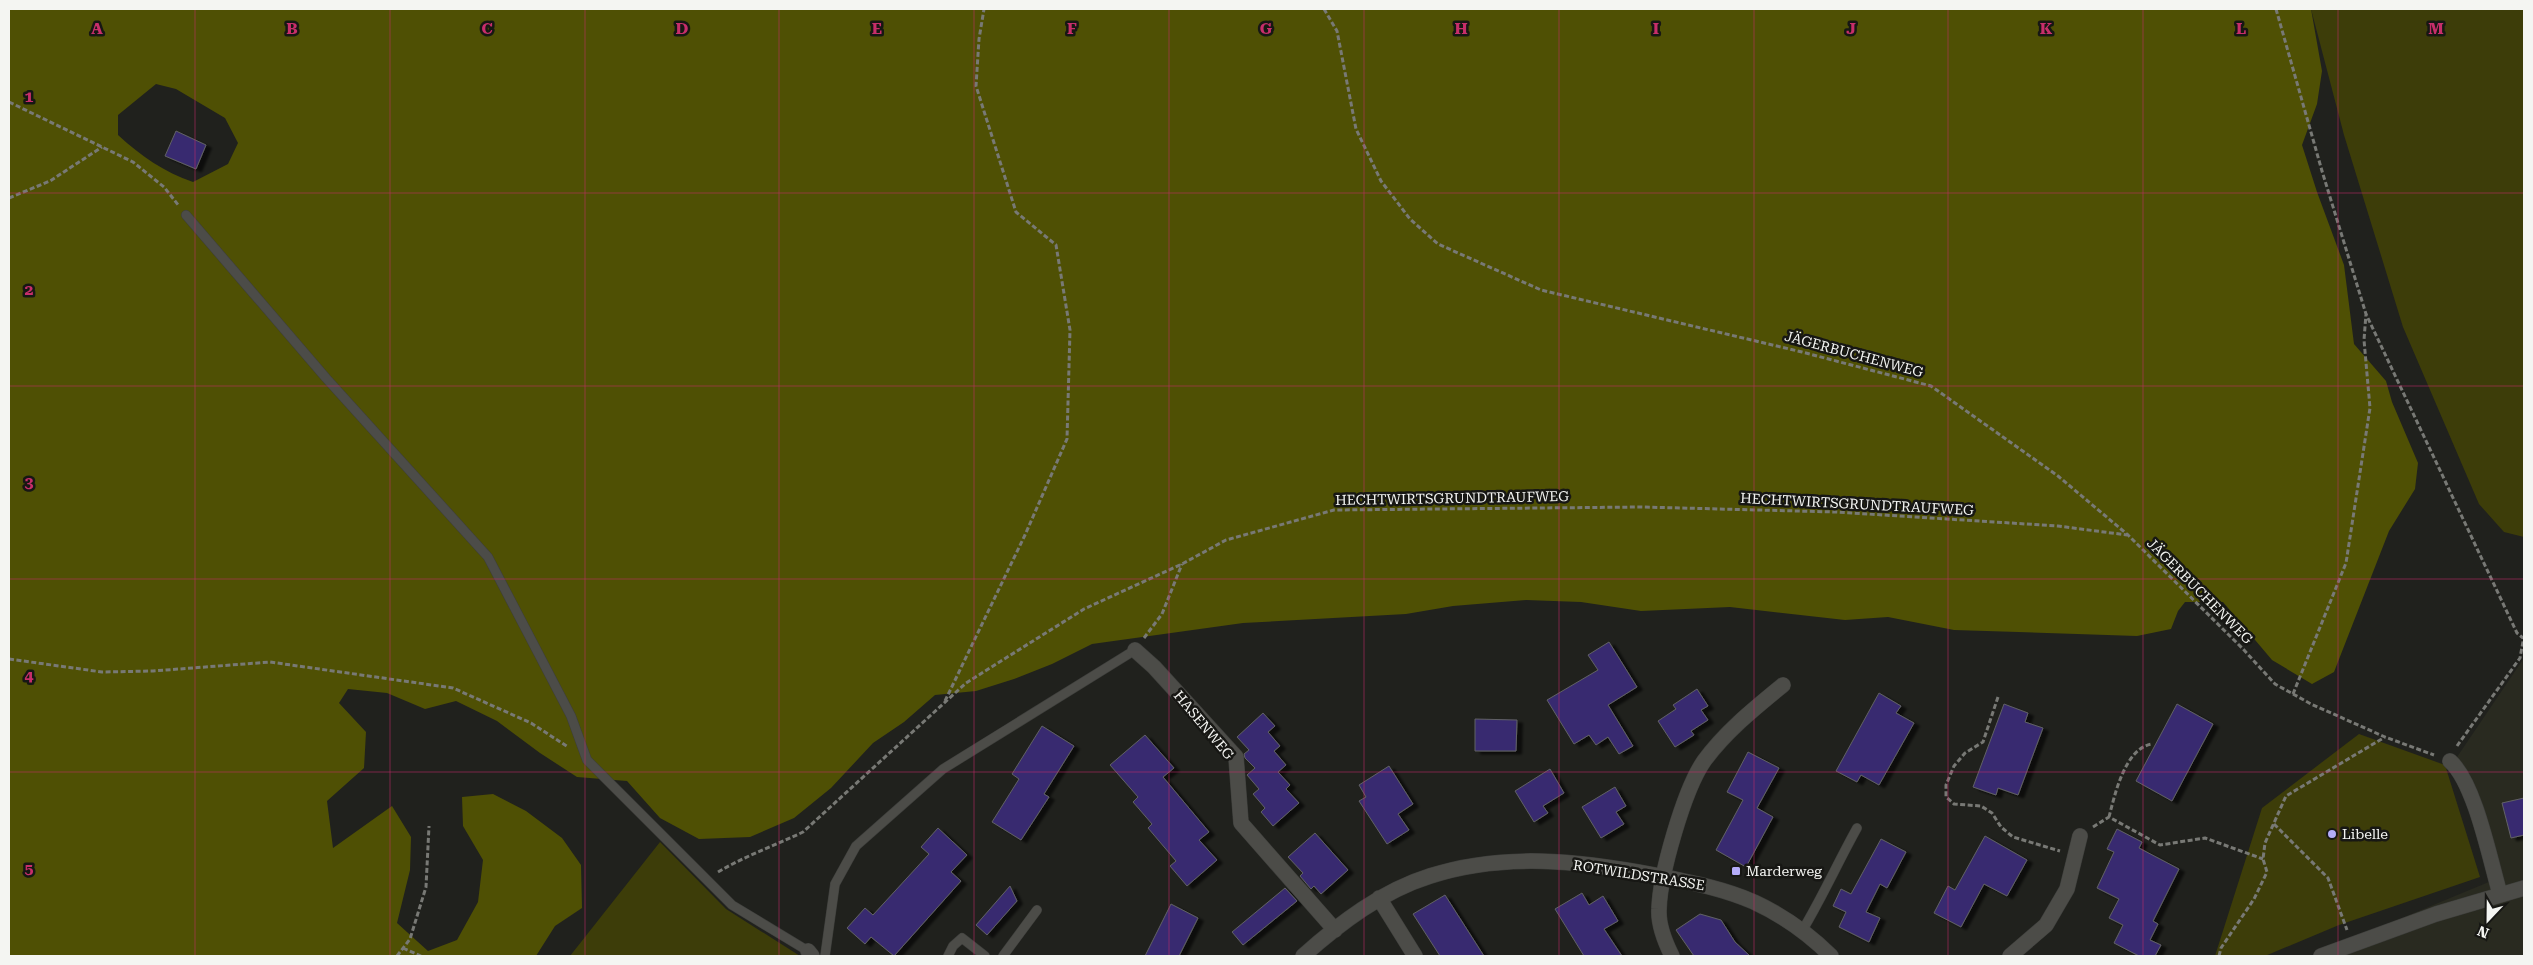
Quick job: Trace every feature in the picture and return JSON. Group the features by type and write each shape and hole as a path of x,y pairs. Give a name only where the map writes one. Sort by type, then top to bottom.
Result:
{"street":[{"name":"HASENWEG","path":"1135,650 1154,667 1236,757 1241,822 1335,930"},
{"path":"1672,956 1664,940 1659,910 1663,877 1679,818 1703,762 1738,722 1784,685"},
{"path":"2450,761 2462,775 2470,794 2500,894"},
{"path":"2010,956 2046,925 2068,888 2080,836"},
{"name":"ROTWILDSTRASSE","path":"1303,956 1379,898 1429,876 1479,864 1536,860 1613,868 1703,884 1755,903 1802,932 1831,956"},
{"path":"2321,956 2436,914 2524,888"},
{"path":"1379,898 1415,956"}],"lane":[{"path":"186,215 326,378 488,557 571,716 587,760 732,905 810,953"},
{"path":"825,956 835,884 856,846 943,769 1135,650"},
{"path":"1802,932 1818,905 1857,828"},
{"path":"1003,956 1037,910"},
{"path":"948,956 952,946 962,938 985,956"}],"path":[{"path":"944,704 1025,535 1067,439 1070,330 1056,245 1016,212 976,86 979,39 984,9"},
{"name":"JÄGERBUCHENWEG","path":"1324,9 1337,31 1356,129 1381,181 1410,219 1438,244 1541,290 1802,352 1931,386 2058,476 2128,535 2243,649 2275,684 2385,737 2450,761"},
{"path":"2276,9 2322,171 2366,314 2517,633 2524,637 2524,646 2520,658 2456,747 2450,761"},
{"path":"9,102 132,162 164,187 186,215"},
{"path":"9,198 50,182 102,147"},
{"path":"2293,694 2346,563 2370,408 2364,340 2366,314"},
{"name":"HECHTWIRTSGRUNDTRAUFWEG","path":"705,879 746,856 774,846 803,832 966,684 1084,609 1182,564 1226,540 1334,510 1642,508 1836,512 2058,526 2128,535"},
{"path":"1135,650 1162,614 1182,564"},
{"path":"9,659 102,672 153,671 270,662 453,688 531,724 587,760"},
{"path":"1998,697 1983,742 1965,753 1954,766 1946,785 1946,797 1954,804 1981,806 1992,813 2001,827 2013,837 2075,855"},
{"path":"2219,956 2221,948 2254,899 2267,872 2263,859 2265,843 2286,796 2385,737"},
{"path":"2080,836 2109,817 2115,795 2132,754 2144,745 2152,744"},
{"path":"2109,817 2160,845 2205,838 2263,859"},
{"path":"2274,824 2328,878 2352,944"},
{"path":"398,956 410,939 426,887 429,826"},
{"path":"403,948 421,956"}],"shaded area":[{"path":"9,9 2311,9 2322,71 2317,104 2302,145 2344,265 2354,344 2386,381 2392,402 2418,463 2415,489 2389,531 2334,672 2312,684 2272,660 2223,602 2185,602 2178,611 2171,629 2137,636 1954,630 1888,617 1845,620 1730,607 1641,611 1581,602 1526,600 1453,606 1406,614 1243,623 1092,644 1052,664 1014,679 976,691 935,695 904,722 873,743 831,788 794,818 750,837 699,839 660,818 627,781 577,777 540,753 497,721 456,701 425,709 387,693 348,689 339,703 366,732 364,768 327,801 333,848 392,806 411,837 410,870 397,923 428,951 457,940 478,902 483,860 463,826 462,797 493,794 526,811 562,838 581,865 582,908 555,926 536,956 9,956","holes":["156,84 176,89 225,118 238,143 228,164 193,182 153,163 118,135 118,115"]},
{"path":"2311,9 2524,9 2524,537 2504,532 2479,504 2403,327 2344,135"},
{"path":"2524,658 2524,956 2323,956 2356,937 2496,879 2457,757"},
{"path":"2359,734 2445,765 2480,877 2339,925 2265,956 2215,956 2262,808"},
{"path":"660,842 726,909 800,956 570,956"}],"building":[{"path":"176,131 206,145 196,169 165,156"},
{"path":"1609,642 1637,687 1608,705 1633,746 1619,754 1608,737 1596,745 1589,735 1574,744 1547,700 1598,670 1588,655"},
{"path":"1697,689 1708,706 1701,710 1708,720 1691,731 1694,735 1675,747 1658,721 1676,709 1673,705"},
{"path":"1879,693 1901,706 1896,713 1914,723 1879,785 1861,775 1857,782 1836,771"},
{"path":"2004,704 2028,713 2025,722 2043,728 2018,795 1998,788 1996,795 1973,787"},
{"path":"2177,704 2213,724 2172,801 2136,781"},
{"path":"1263,713 1275,726 1268,732 1280,746 1274,751 1286,765 1278,772 1290,785 1286,789 1299,803 1273,826 1261,812 1265,808 1253,794 1259,789 1247,775 1255,768 1245,758 1244,754 1249,750 1237,737"},
{"path":"1475,719 1517,720 1516,751 1475,751"},
{"path":"1042,726 1074,746 1044,794 1049,797 1021,840 992,822 1019,779 1012,774"},
{"path":"1145,735 1174,768 1163,777 1209,832 1199,840 1217,860 1187,886 1170,866 1176,861 1148,828 1152,824 1133,802 1138,797 1110,765"},
{"path":"1748,752 1779,768 1757,808 1773,817 1746,867 1716,850 1743,800 1727,792"},
{"path":"1389,766 1413,804 1398,814 1409,830 1387,844 1359,801 1366,797 1359,785"},
{"path":"1550,769 1564,793 1543,806 1548,813 1534,822 1515,791"},
{"path":"1615,787 1626,806 1616,812 1624,824 1601,838 1582,807"},
{"path":"2524,798 2524,835 2511,838 2502,803"},
{"path":"938,828 967,855 951,872 961,881 894,956 871,937 865,944 847,928 865,908 873,915 929,854 921,847"},
{"path":"2117,829 2142,842 2139,848 2179,869 2153,921 2158,924 2150,940 2161,945 2155,956 2139,956 2114,943 2123,925 2109,918 2119,899 2097,888 2114,852 2107,849"},
{"path":"1315,833 1348,870 1321,894 1314,886 1311,889 1300,876 1303,873 1288,857"},
{"path":"1985,836 2027,860 2007,896 1984,884 1961,927 1934,913 1948,886 1955,890"},
{"path":"1881,839 1906,852 1887,888 1880,884 1866,912 1880,918 1869,942 1839,927 1846,912 1833,906 1841,889 1851,894"},
{"path":"1010,886 1017,901 987,935 976,925"},
{"path":"1285,888 1297,901 1243,945 1232,932"},
{"path":"1582,893 1589,905 1603,896 1618,921 1604,929 1622,956 1584,956 1555,909"},
{"path":"1445,895 1484,956 1440,956 1413,914"},
{"path":"1171,904 1198,918 1179,956 1145,956"},
{"path":"1700,914 1721,920 1735,942 1750,956 1694,956 1676,930"}],"place":[{"name":"Libelle","path":"2332,834"},
{"name":"Marderweg","path":"1736,871"}]}
